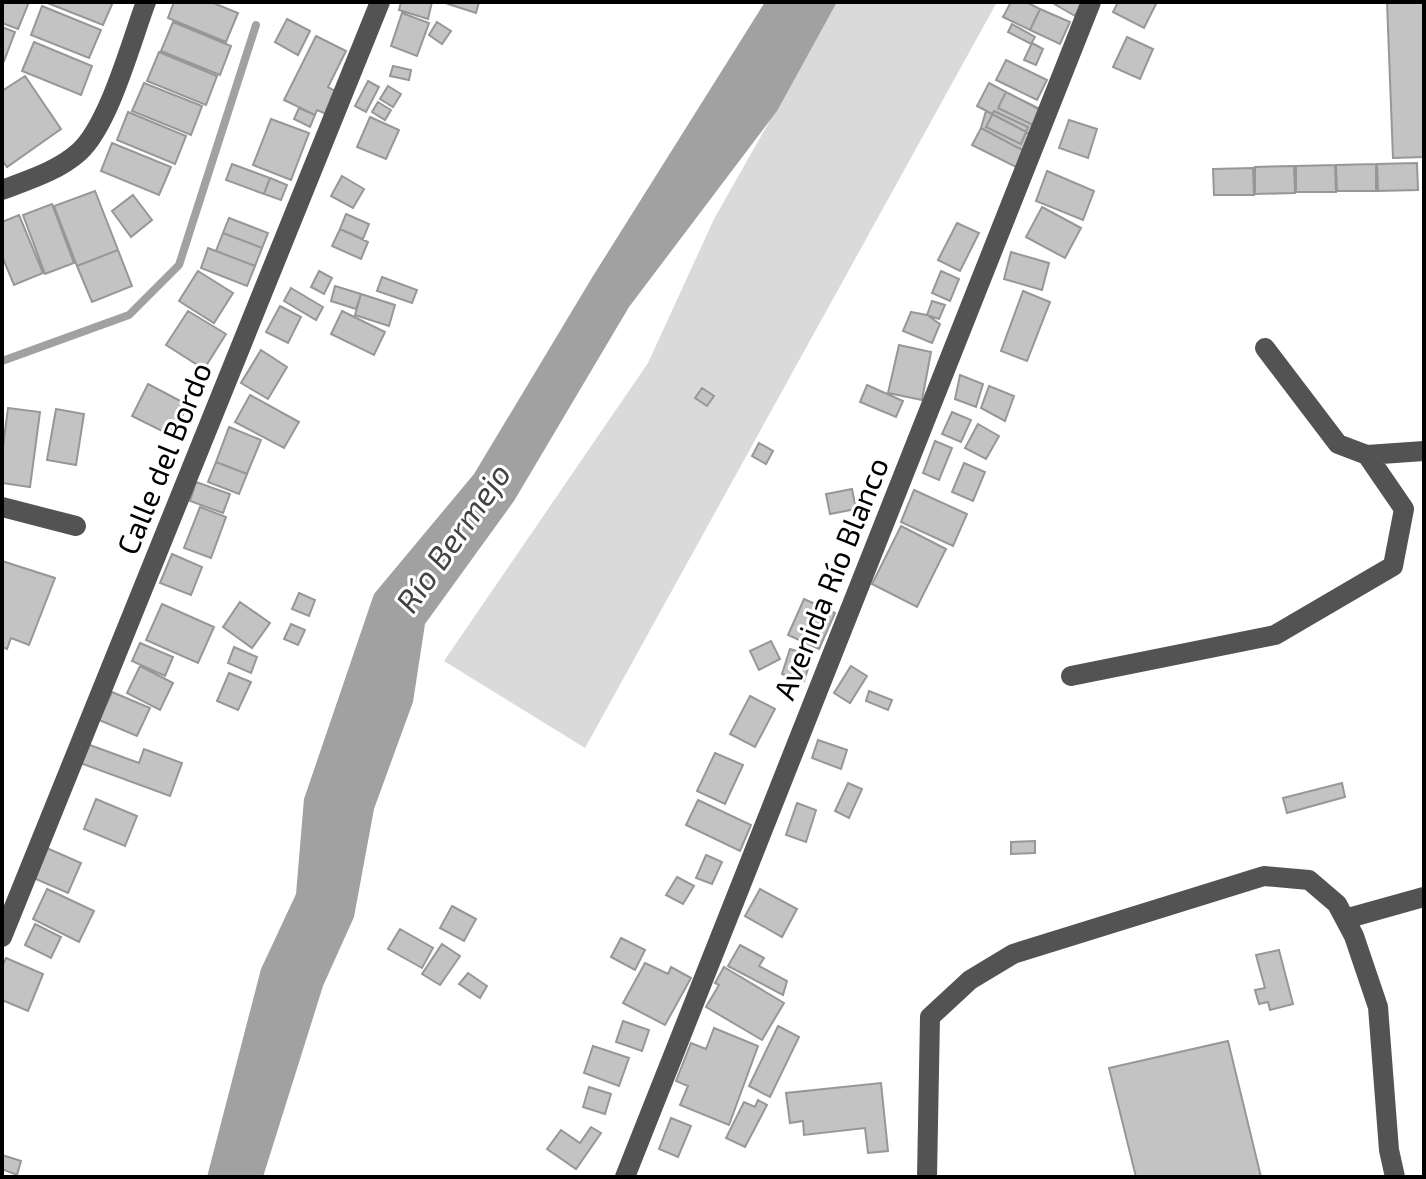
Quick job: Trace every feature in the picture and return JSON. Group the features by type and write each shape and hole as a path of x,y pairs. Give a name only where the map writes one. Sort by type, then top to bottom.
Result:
{"street":[{"path":"2,190 46,173 78,154 98,132 146,2"},
{"name":"Calle del Bordo","path":"2,937 380,2"},
{"name":"Avenida Río Blanco","path":"625,1177 1091,2"},
{"path":"1265,348 1338,444 1367,455 1424,451"},
{"path":"1071,676 1275,635 1393,566 1404,509 1367,455"},
{"path":"2,507 76,526"},
{"path":"927,1177 930,1017 981,974 1013,954 1264,876 1309,880 1337,904 1354,936 1378,1007 1389,1150 1395,1177"},
{"path":"1345,919 1424,897"}],"shaded area":[{"path":"837,2 997,2 585,748 444,661 648,363 714,219"}],"water":[{"name":"Río Bermejo","path":"765,2 837,2 777,111 629,307 514,501 425,624 413,702 374,809 354,917 323,986 263,1177 207,1177 261,969 296,894 304,799 374,594 474,474 593,276"}],"building":[{"path":"2,2 29,2 18,29 2,23"},
{"path":"45,2 113,2 103,25"},
{"path":"174,2 211,2 238,13 226,42 168,18"},
{"path":"401,2 432,2 428,19 399,10"},
{"path":"442,2 479,2 476,13"},
{"path":"1011,2 1026,2 1040,9 1030,30 1003,17"},
{"path":"1051,2 1083,2 1075,16"},
{"path":"1118,2 1157,2 1144,28 1113,12"},
{"path":"1387,2 1424,2 1424,157 1393,158"},
{"path":"42,6 101,30 89,58 31,35"},
{"path":"1040,9 1070,22 1060,44 1030,30"},
{"path":"402,13 429,23 417,56 391,46"},
{"path":"287,19 310,31 298,55 275,42"},
{"path":"173,22 231,46 220,75 161,51"},
{"path":"437,22 451,31 442,44 429,35"},
{"path":"1012,24 1035,37 1031,44 1008,32"},
{"path":"2,27 15,32 4,61 2,60"},
{"path":"316,36 346,51 328,87 337,92 326,114 317,110 315,115 284,100"},
{"path":"1127,37 1153,49 1140,79 1113,67"},
{"path":"34,42 92,66 81,95 22,71"},
{"path":"1032,43 1043,49 1036,65 1024,60"},
{"path":"159,52 217,76 206,105 147,81"},
{"path":"1006,60 1047,80 1037,100 996,80"},
{"path":"393,66 411,70 409,80 390,76"},
{"path":"25,76 61,129 7,167 2,160 2,91"},
{"path":"368,81 379,87 366,112 355,106"},
{"path":"144,83 202,106 191,135 132,111"},
{"path":"989,83 1044,112 1032,135 977,106"},
{"path":"388,86 401,94 393,107 380,99"},
{"path":"1006,92 1040,109 1033,125 998,108"},
{"path":"378,102 391,110 385,120 372,112"},
{"path":"299,108 315,115 310,127 294,119"},
{"path":"986,111 1032,135 1024,151 981,128"},
{"path":"994,111 1028,127 1021,144 986,127"},
{"path":"128,112 186,136 175,164 117,140"},
{"path":"370,117 399,130 386,159 357,147"},
{"path":"271,119 309,133 291,180 253,165"},
{"path":"1069,120 1097,129 1088,158 1059,148"},
{"path":"981,128 1024,151 1016,167 972,145"},
{"path":"112,143 171,167 159,195 101,171"},
{"path":"1417,163 1418,190 1378,191 1377,164"},
{"path":"232,164 270,178 264,194 226,180"},
{"path":"1376,164 1376,191 1337,191 1336,165"},
{"path":"1335,165 1336,192 1296,192 1296,166"},
{"path":"1294,166 1295,193 1255,194 1255,167"},
{"path":"1253,168 1254,195 1214,195 1213,169"},
{"path":"1047,171 1094,191 1083,220 1036,201"},
{"path":"342,176 364,189 353,208 331,196"},
{"path":"270,178 287,185 281,200 264,194"},
{"path":"95,191 118,250 77,266 54,206"},
{"path":"133,195 152,220 131,237 112,211"},
{"path":"52,204 74,263 45,274 23,215"},
{"path":"1042,207 1081,228 1065,258 1026,237"},
{"path":"346,214 369,224 363,239 340,229"},
{"path":"19,215 43,273 14,285 2,256 2,222"},
{"path":"229,218 268,233 262,248 223,233"},
{"path":"957,223 979,233 960,271 938,260"},
{"path":"340,229 368,242 361,259 332,246"},
{"path":"223,233 262,248 255,266 216,251"},
{"path":"208,248 255,266 247,286 201,268"},
{"path":"118,250 132,286 92,302 77,266"},
{"path":"1011,252 1049,263 1042,290 1004,279"},
{"path":"198,271 233,293 214,323 179,301"},
{"path":"319,271 332,278 324,294 311,287"},
{"path":"941,271 959,279 950,301 932,293"},
{"path":"382,277 417,290 412,303 377,291"},
{"path":"335,286 361,294 356,309 331,301"},
{"path":"291,288 323,307 316,320 284,301"},
{"path":"1023,291 1050,302 1027,361 1001,351"},
{"path":"361,294 395,305 389,326 355,315"},
{"path":"932,301 945,305 939,319 927,315"},
{"path":"280,306 301,317 288,343 266,332"},
{"path":"188,311 226,334 204,369 166,345"},
{"path":"342,311 385,332 374,355 331,334"},
{"path":"911,312 927,315 940,324 932,343 903,331"},
{"path":"899,345 931,352 922,400 888,393"},
{"path":"261,350 287,367 268,399 241,383"},
{"path":"960,375 983,384 976,407 955,399"},
{"path":"148,384 188,405 172,436 132,416"},
{"path":"867,385 903,401 896,417 860,402"},
{"path":"989,386 1014,396 1005,421 981,408"},
{"path":"702,388 714,396 707,406 695,398"},
{"path":"250,395 299,422 284,448 235,422"},
{"path":"8,408 40,412 30,487 2,483"},
{"path":"56,409 84,414 76,465 47,460"},
{"path":"952,412 971,420 961,442 942,434"},
{"path":"978,424 999,436 986,459 965,448"},
{"path":"229,427 261,440 247,474 216,462"},
{"path":"935,441 952,448 939,480 923,473"},
{"path":"759,443 773,451 766,464 752,456"},
{"path":"216,462 247,474 239,494 208,482"},
{"path":"964,463 985,472 973,501 952,492"},
{"path":"196,482 230,494 223,513 190,501"},
{"path":"852,489 856,509 830,514 826,494"},
{"path":"914,490 967,514 953,546 901,522"},
{"path":"200,507 226,517 211,558 184,548"},
{"path":"901,526 946,549 917,607 872,584"},
{"path":"172,554 202,567 191,595 160,583"},
{"path":"2,561 55,578 29,645 11,638 7,649 2,647"},
{"path":"299,593 315,600 309,616 292,609"},
{"path":"804,599 835,613 819,649 788,635"},
{"path":"240,602 270,623 252,648 223,627"},
{"path":"162,604 214,627 198,663 146,640"},
{"path":"291,624 305,630 298,645 284,639"},
{"path":"771,641 780,659 759,670 750,651"},
{"path":"140,643 173,657 165,676 132,661"},
{"path":"234,647 257,657 251,673 228,663"},
{"path":"790,649 812,656 804,681 782,674"},
{"path":"140,666 173,683 160,710 127,693"},
{"path":"851,666 867,676 850,703 834,693"},
{"path":"229,673 251,682 238,710 217,701"},
{"path":"869,691 892,700 888,710 866,701"},
{"path":"112,692 150,708 137,736 99,720"},
{"path":"750,696 775,709 755,747 730,734"},
{"path":"818,740 847,750 841,769 812,758"},
{"path":"87,744 139,763 144,749 182,763 170,796 80,763"},
{"path":"715,753 743,765 725,804 697,791"},
{"path":"848,783 862,789 849,818 835,811"},
{"path":"1342,783 1345,797 1287,813 1283,798"},
{"path":"96,799 137,816 125,846 84,829"},
{"path":"698,800 751,825 740,851 686,825"},
{"path":"797,803 816,810 806,842 786,835"},
{"path":"1035,841 1035,853 1011,854 1011,842"},
{"path":"42,846 81,863 68,893 29,876"},
{"path":"706,855 722,862 712,884 696,878"},
{"path":"677,877 694,886 683,904 666,895"},
{"path":"47,889 94,911 79,942 33,919"},
{"path":"760,889 797,909 782,937 745,916"},
{"path":"452,906 476,919 464,941 440,928"},
{"path":"35,924 61,937 51,958 25,945"},
{"path":"400,929 433,948 422,968 388,949"},
{"path":"621,938 645,950 635,970 611,957"},
{"path":"442,944 460,956 440,985 422,974"},
{"path":"740,945 764,958 759,966 787,981 783,995 728,966"},
{"path":"1279,950 1293,1004 1270,1010 1268,1002 1259,1004 1255,990 1265,988 1256,955"},
{"path":"6,958 43,974 28,1011 2,1000 2,967"},
{"path":"645,963 668,974 671,967 691,978 665,1025 623,1003"},
{"path":"724,967 784,1003 762,1040 706,1007 719,985 715,983"},
{"path":"468,973 487,986 480,998 459,984"},
{"path":"623,1021 649,1030 642,1051 616,1042"},
{"path":"778,1026 799,1037 770,1097 749,1086"},
{"path":"714,1028 758,1046 729,1125 680,1105 688,1086 676,1081 691,1043 706,1049"},
{"path":"1228,1041 1261,1177 1136,1177 1109,1068"},
{"path":"593,1046 629,1058 619,1086 584,1073"},
{"path":"881,1083 888,1151 868,1153 865,1128 804,1135 803,1121 790,1123 786,1093"},
{"path":"589,1087 611,1094 605,1114 583,1107"},
{"path":"758,1100 767,1105 745,1147 726,1138 744,1102 755,1107"},
{"path":"671,1118 691,1126 678,1157 659,1149"},
{"path":"591,1127 601,1133 576,1169 547,1149 561,1130 580,1143"},
{"path":"2,1155 21,1161 17,1175 2,1169"}],"waterway":[{"path":"2,361 129,315 179,265 256,25"}]}
